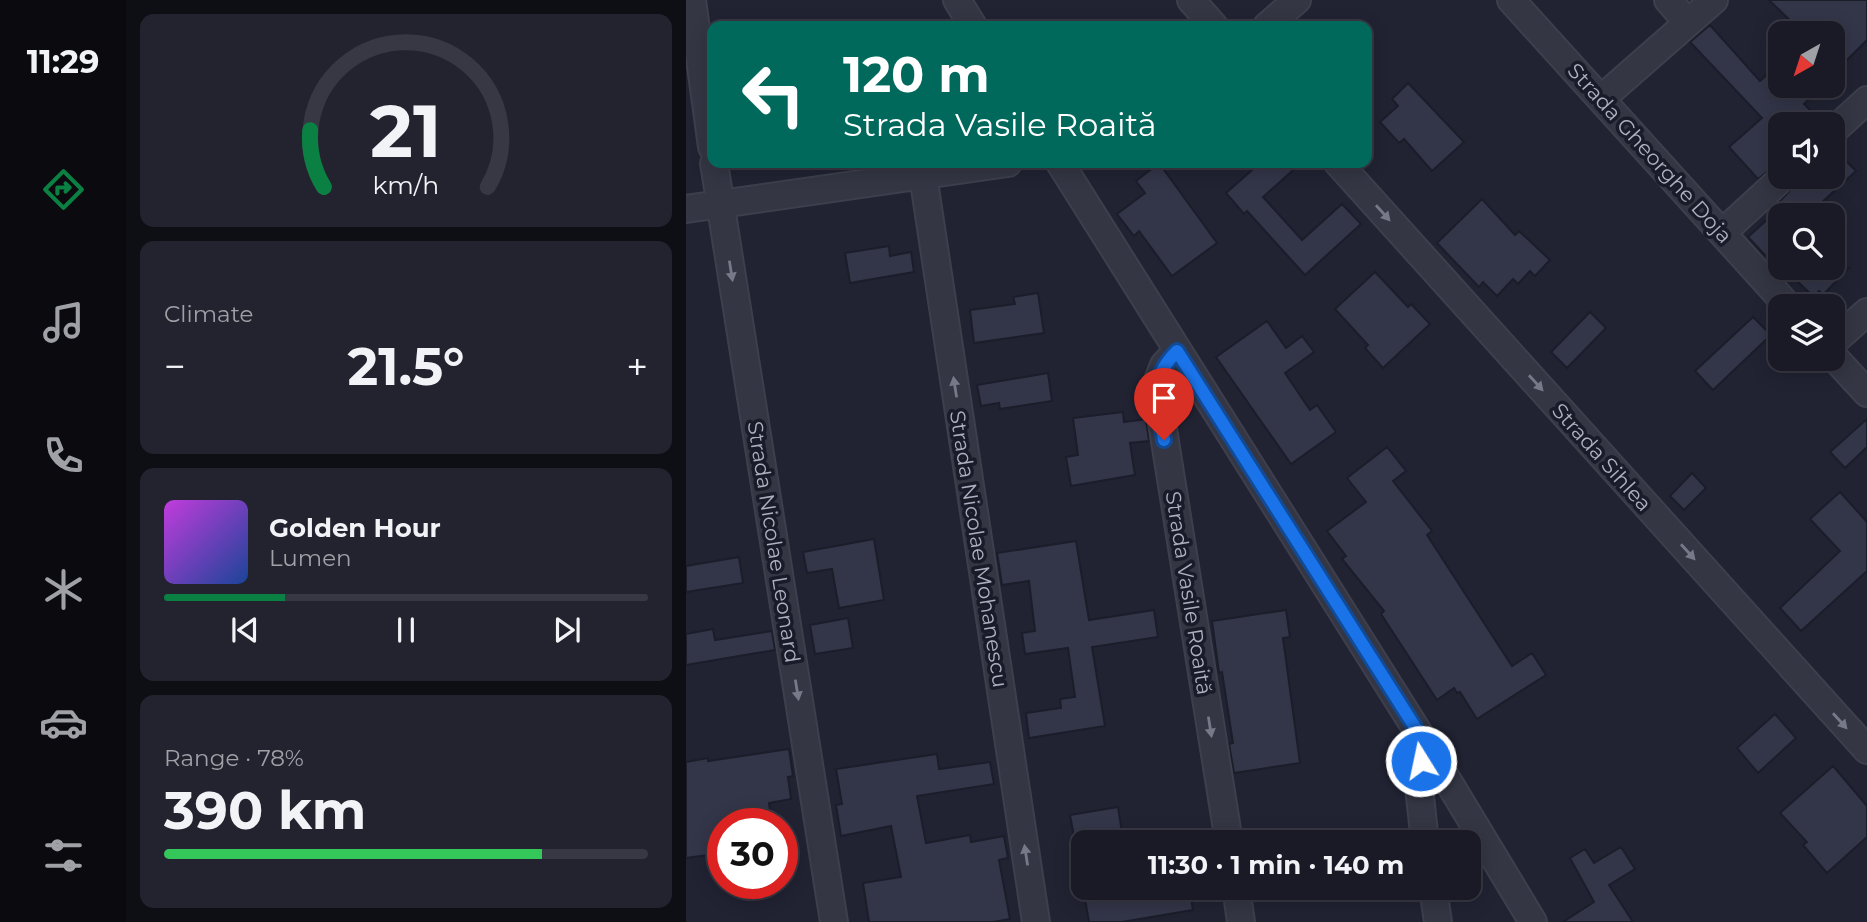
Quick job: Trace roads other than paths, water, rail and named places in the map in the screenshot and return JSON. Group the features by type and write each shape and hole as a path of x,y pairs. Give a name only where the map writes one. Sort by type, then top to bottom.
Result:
{"street":[{"path":"692,0 707,110"},
{"path":"957,0 970,21"},
{"path":"1191,0 1210,21"},
{"path":"1273,21 1297,0"},
{"name":"Strada Gheorghe Doja","path":"1511,0 1777,294"},
{"path":"1668,0 1688,23"},
{"path":"1601,99 1714,0"},
{"path":"1845,120 1867,100"},
{"name":"Strada Nicolae Leonard","path":"716,168 834,922"},
{"path":"686,209 973,168"},
{"path":"1063,168 1425,743 1534,922"},
{"name":"Strada Sihlea","path":"1343,168 1867,750"},
{"name":"Strada Nicolae Mohanescu","path":"923,175 1036,922"},
{"path":"1722,233 1770,189"},
{"path":"1845,332 1867,313"},
{"name":"Strada Vasile Roaită","path":"1177,351 1164,365 1156,385 1227,830"},
{"path":"1845,369 1867,393"},
{"path":"1424,830 1418,778 1425,743"},
{"path":"1238,900 1241,922"},
{"path":"1435,900 1438,922"}]}
